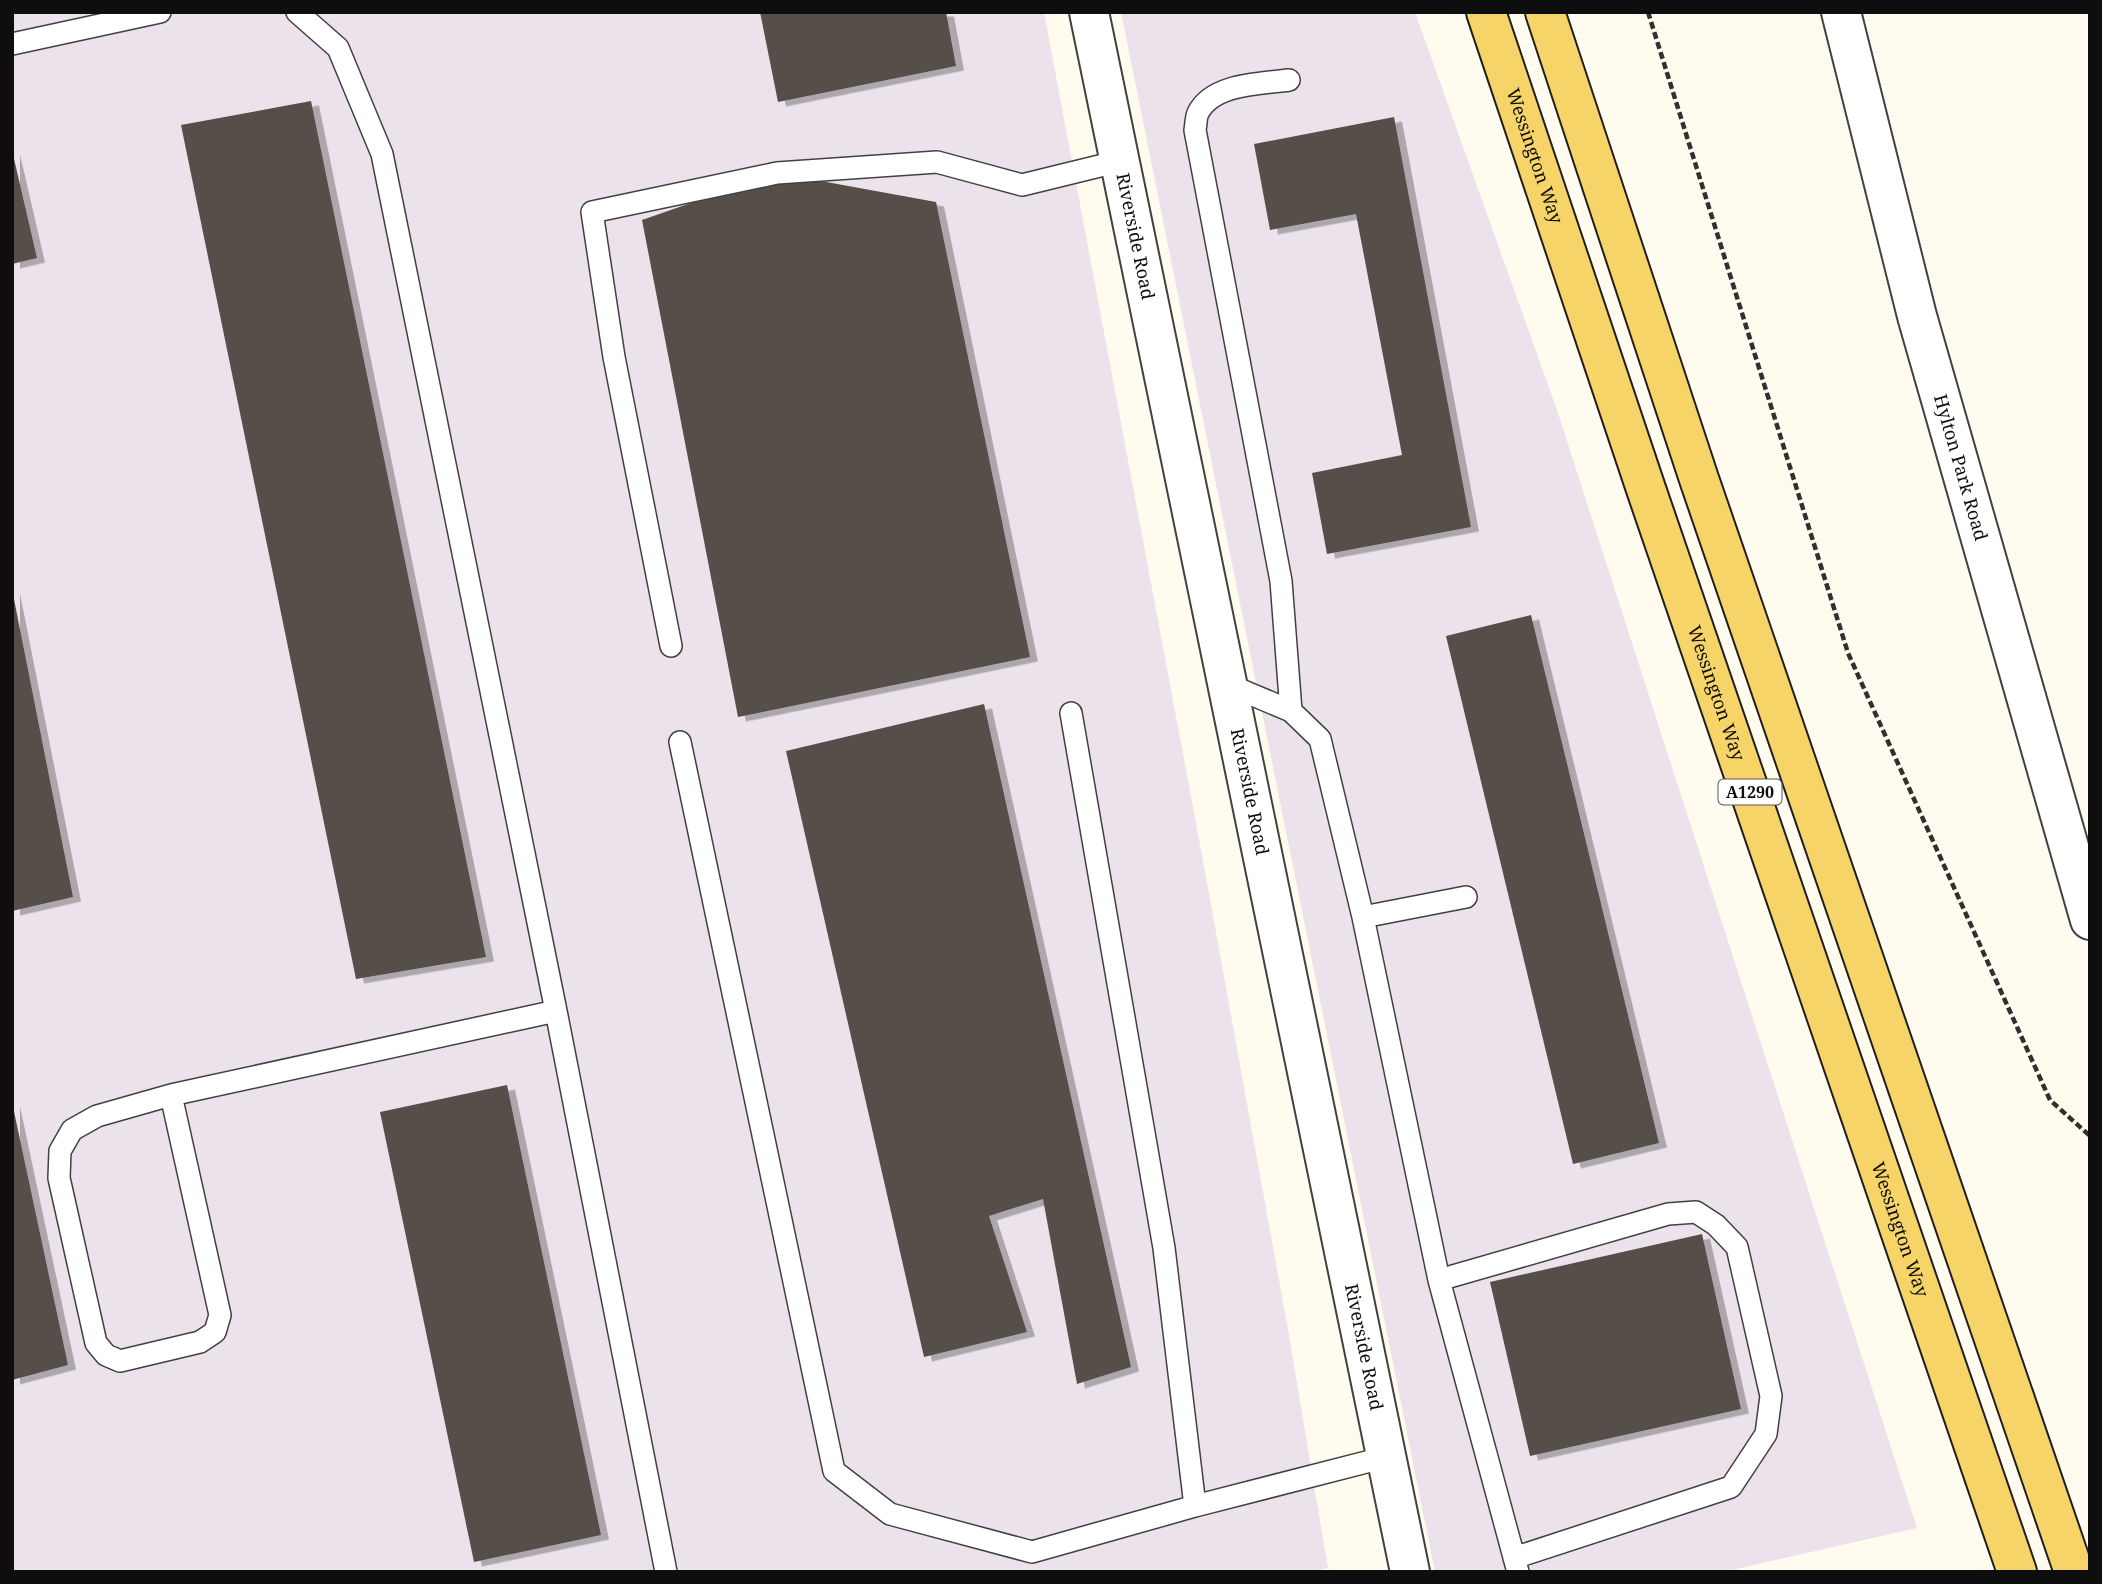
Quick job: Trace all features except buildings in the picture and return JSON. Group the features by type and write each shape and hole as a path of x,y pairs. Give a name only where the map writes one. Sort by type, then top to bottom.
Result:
{"main road":[{"name":"Wessington Way","path":"1486,12 1646,489 2017,1572"},
{"name":"A1290","path":"1545,12 1703,492 2074,1572"}],"street":[{"name":"Riverside Road","path":"1089,12 1410,1572"},
{"name":"Hylton Park Road","path":"1841,12 1917,316 2090,920"}],"lane":[{"path":"12,44 160,12"},
{"path":"297,12 338,48 382,154 556,1011 666,1572"},
{"path":"1289,80 1227,90 1212,97 1198,113 1195,130 1281,581 1291,711"},
{"path":"671,646 614,357 592,212 777,173 937,162 1022,185 1120,161"},
{"path":"1228,685 1291,711 1320,739 1363,917 1439,1280 1516,1565 1731,1487 1766,1434 1771,1396 1737,1247 1716,1225 1696,1212 1668,1214 1439,1280"},
{"path":"1071,713 1164,1248 1195,1506"},
{"path":"680,741 834,1471 890,1514 1032,1552 1195,1506 1387,1457"},
{"path":"1363,917 1466,897"},
{"path":"171,1095 220,1315 215,1332 200,1342 120,1361 106,1354 96,1343 59,1178 60,1151 72,1130 97,1116 171,1095 556,1011"}],"path":[{"path":"1648,12 1847,653 2050,1100 2090,1136"}],"shaded area":[{"path":"12,12 1044,12 1202,855 1289,1335 1328,1568 1309,1572 12,1572"},
{"path":"1121,12 1415,12 1558,413 1917,1528 1723,1572 1435,1572"}]}
